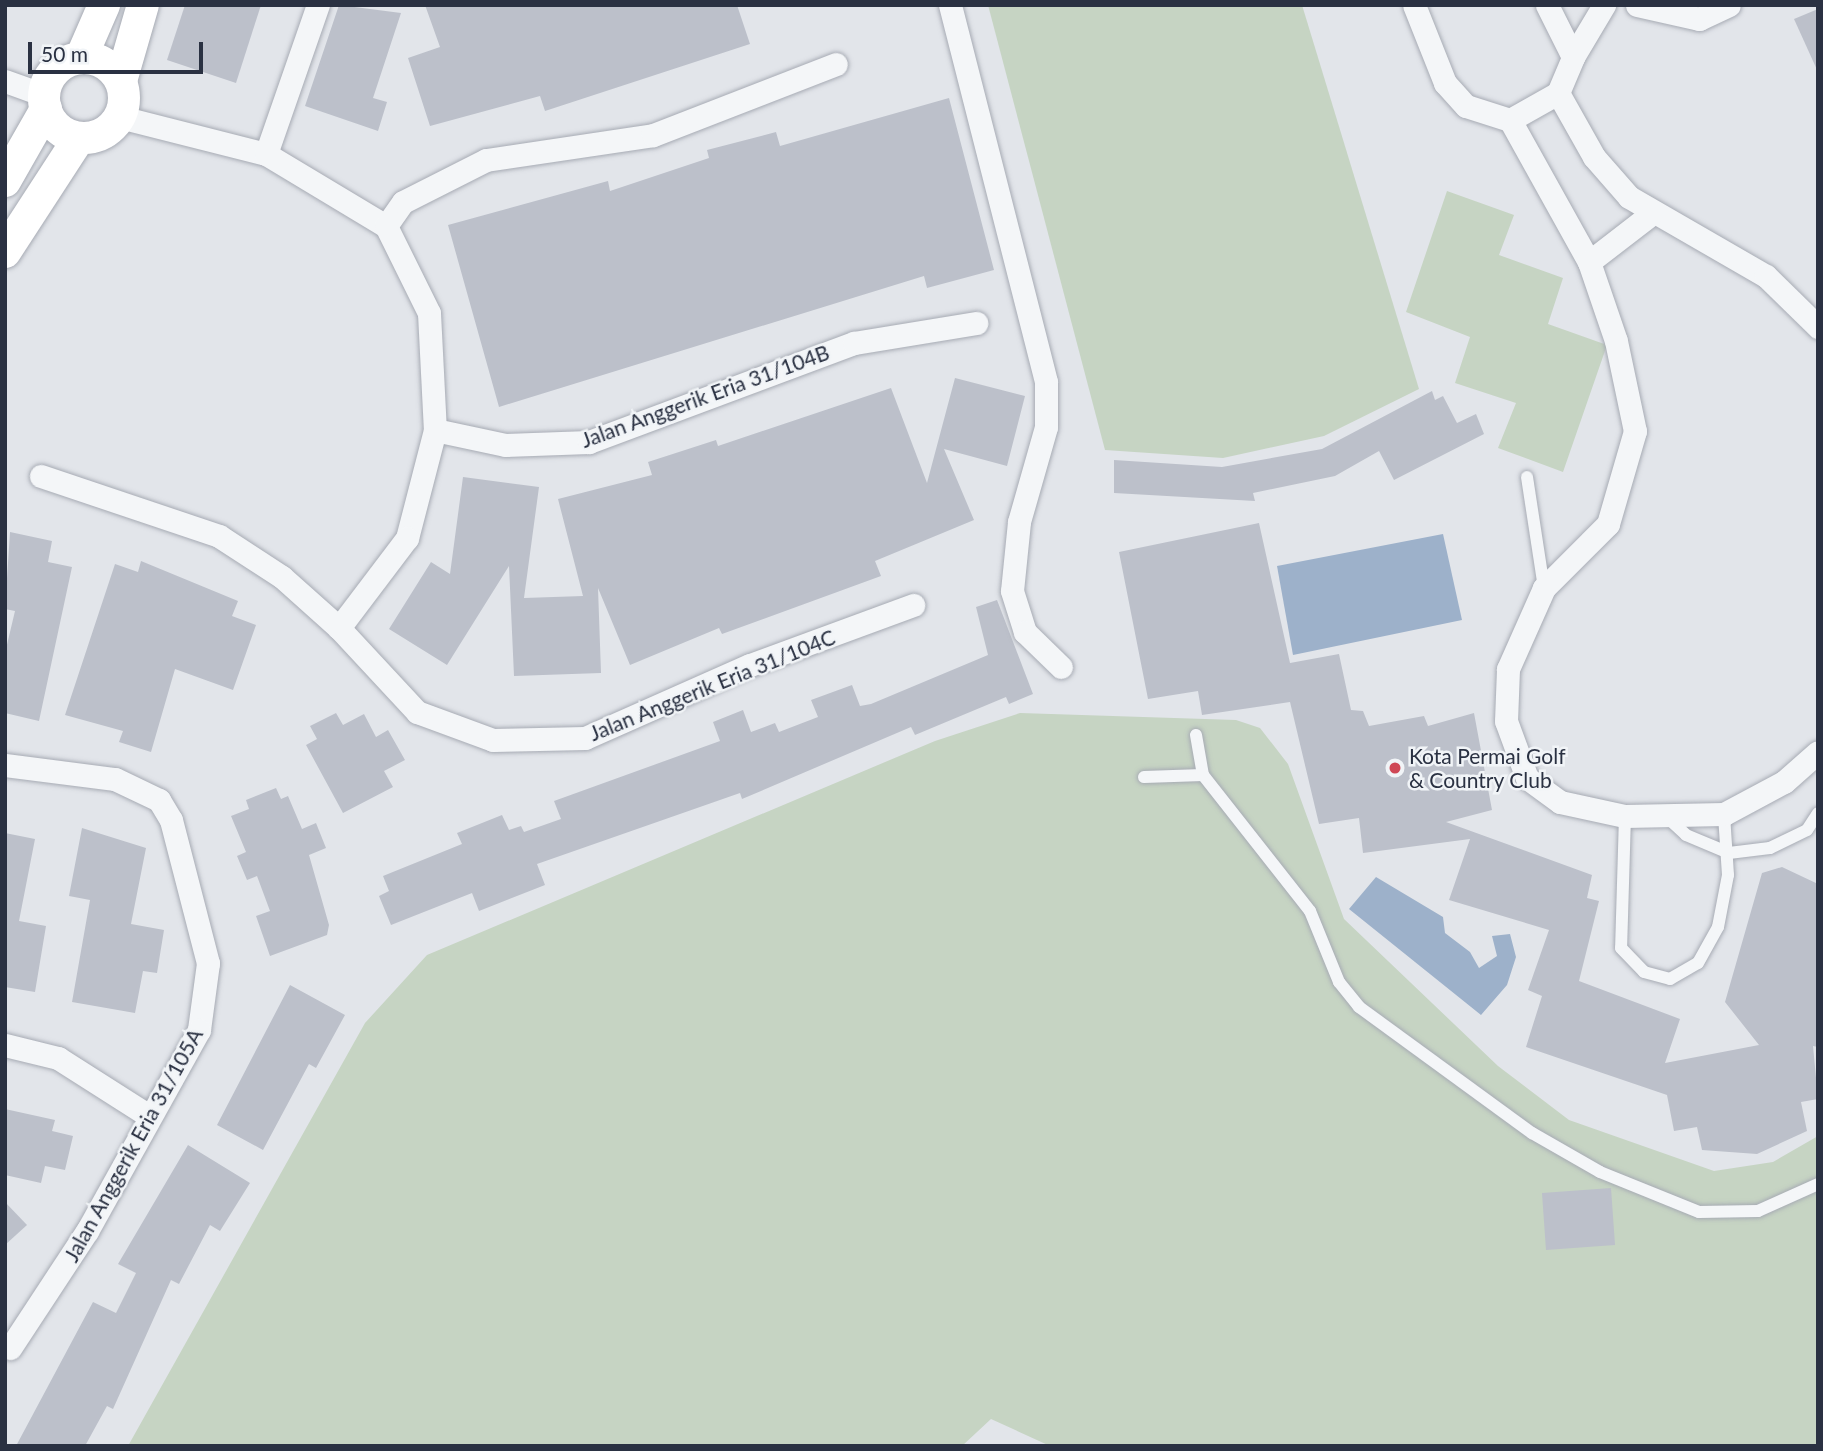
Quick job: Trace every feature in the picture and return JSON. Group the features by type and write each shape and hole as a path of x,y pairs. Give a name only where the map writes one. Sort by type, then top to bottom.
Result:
{"street":[{"path":"81,58 104,5"},
{"path":"5,81 45,102 58,128 79,138 110,130 120,117 121,81 143,5"},
{"path":"266,154 318,5"},
{"path":"950,5 1046,382 1046,427 1020,522 1012,591 1025,632 1061,667"},
{"path":"1414,5 1445,83 1466,106 1510,120 1588,262 1616,341 1635,431 1608,524 1544,588 1508,669 1506,721 1527,778 1560,802 1625,816 1669,819 1724,814 1784,782 1818,752"},
{"path":"1548,5 1573,57"},
{"path":"1510,120 1558,93 1573,57 1604,5"},
{"path":"1637,5 1699,19 1729,5"},
{"path":"5,181 45,102 56,69 81,58 112,68 121,81"},
{"path":"386,226 403,202 486,160 653,135 836,64"},
{"path":"1558,93 1594,157 1651,214 1766,276 1818,327"},
{"path":"120,117 266,154 386,226 429,313 435,430 407,538 339,628"},
{"path":"5,252 79,138"},
{"path":"1588,262 1651,214"},
{"name":"Jalan Anggerik Eria 31/104B","path":"435,430 505,445 589,442 853,343 975,323"},
{"name":"Jalan Anggerik Eria 31/104C","path":"41,477 219,536 282,577 339,628 417,712 493,740 537,742 585,738 750,665 913,605"},
{"name":"Jalan Anggerik Eria 31/105A","path":"5,765 140,787 159,800 172,820 208,963 207,997 199,1030 87,1231 10,1348"},
{"path":"5,1045 58,1058 149,1116"}],"lane":[{"path":"1527,477 1544,588"},
{"path":"1196,735 1203,775 1310,911 1339,982 1359,1007 1559,1151 1699,1212 1758,1212 1818,1184"},
{"path":"1144,777 1203,775"},
{"path":"1669,819 1686,835 1729,853 1770,848 1807,830 1818,813"},
{"path":"1625,816 1621,948 1653,975 1681,978 1698,963 1718,927 1729,853 1724,814"}],"green space":[{"path":"988,5 1302,5 1419,389 1324,436 1223,458 1105,450"},
{"path":"1447,191 1514,215 1499,255 1563,278 1548,324 1607,345 1563,472 1498,448 1516,403 1455,383 1470,337 1406,312"},
{"path":"1020,713 1236,720 1260,728 1288,764 1344,919 1498,1066 1569,1120 1714,1171 1773,1162 1818,1136 1818,1446 1050,1446 991,1419 962,1446 128,1446 365,1023 427,955 935,741"}],"water":[{"path":"1443,534 1462,620 1293,655 1277,566"},
{"path":"1376,877 1443,917 1445,933 1470,952 1479,968 1497,956 1492,936 1510,934 1516,957 1507,985 1481,1015 1349,909"}],"building":[{"path":"185,5 261,5 236,83 167,60"},
{"path":"339,5 401,13 373,98 387,102 378,131 305,106"},
{"path":"425,5 737,5 750,44 545,111 540,96 430,126 408,58 440,47"},
{"path":"1818,9 1818,72 1794,19"},
{"path":"949,98 994,270 927,288 924,276 499,407 448,225 608,181 610,191 709,158 707,150 776,132 780,146"},
{"path":"955,378 1025,396 1007,466 944,449 974,520 875,561 881,576 722,634 719,628 630,665 598,588 601,673 514,676 509,566 447,665 389,629 431,562 450,574 463,477 539,487 524,598 583,596 558,499 652,475 648,462 716,440 718,446 891,388 927,483"},
{"path":"1432,391 1435,400 1443,396 1457,423 1476,414 1484,434 1394,480 1379,451 1335,476 1253,493 1255,501 1114,493 1114,460 1222,467 1322,449"},
{"name":"Kota Permai Golf & Country Club","path":"1259,523 1290,663 1339,654 1351,710 1363,711 1369,726 1424,716 1428,726 1474,713 1492,810 1446,822 1592,875 1587,898 1599,901 1579,981 1680,1019 1665,1063 1759,1045 1725,1002 1762,873 1782,867 1818,884 1818,1047 1813,1046 1818,1099 1801,1102 1807,1131 1757,1154 1702,1150 1697,1127 1674,1131 1667,1095 1526,1047 1542,996 1528,990 1549,930 1449,900 1470,839 1363,853 1359,818 1319,824 1290,702 1202,715 1198,691 1148,699 1119,552"},
{"path":"10,532 52,541 48,562 72,567 39,721 5,713 5,653 15,611 5,609"},
{"path":"141,561 238,601 232,616 256,625 233,690 175,669 151,752 119,742 123,731 65,715 115,564 138,572"},
{"path":"997,600 1033,694 1009,704 1006,697 915,735 911,727 742,799 740,793 537,864 545,885 479,911 472,893 391,925 379,896 389,891 383,876 462,844 457,833 502,815 509,830 521,826 524,832 561,819 554,801 720,741 713,722 743,710 751,732 775,723 779,732 818,717 811,700 852,685 860,706 871,704 988,655 976,607"},
{"path":"336,713 343,725 364,714 376,737 388,730 405,760 384,771 393,787 343,813 306,745 317,739 310,726"},
{"path":"276,788 281,799 288,796 302,829 316,823 326,848 309,855 329,925 327,935 270,956 256,916 270,911 257,876 247,880 237,856 246,852 231,816 249,809 246,800"},
{"path":"82,828 146,848 131,924 164,930 157,973 143,971 135,1013 72,1002 90,900 69,896"},
{"path":"5,833 35,839 19,921 46,926 35,992 5,987"},
{"path":"290,985 345,1015 316,1068 309,1064 263,1150 217,1125"},
{"path":"5,1109 55,1120 52,1131 73,1136 65,1170 45,1166 41,1183 5,1175"},
{"path":"188,1145 250,1183 220,1231 210,1225 179,1284 171,1280 113,1409 107,1406 85,1446 16,1446 93,1302 116,1313 136,1273 118,1264"},
{"path":"1611,1188 1615,1245 1546,1250 1542,1193"},
{"path":"5,1202 27,1225 5,1245"}],"place":[{"name":"Kota Permai Golf & Country Club","path":"1395,768"}]}
